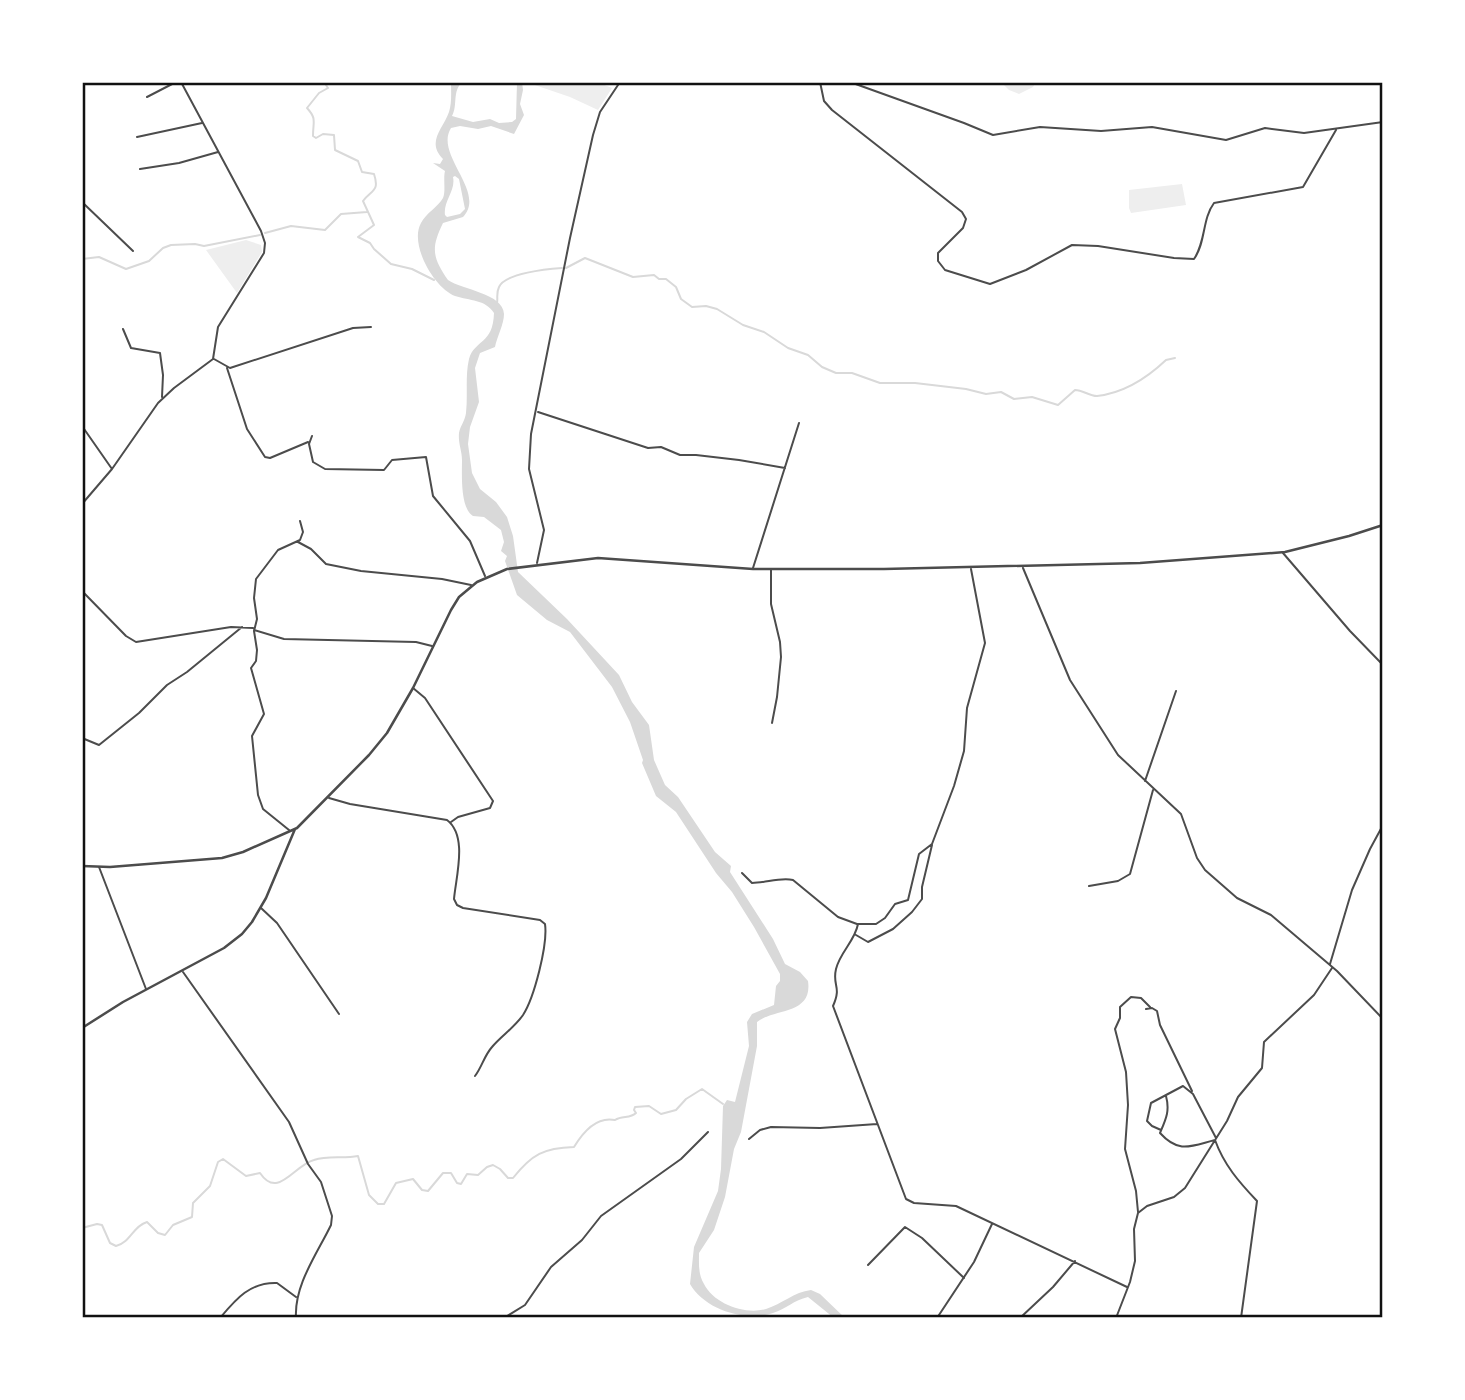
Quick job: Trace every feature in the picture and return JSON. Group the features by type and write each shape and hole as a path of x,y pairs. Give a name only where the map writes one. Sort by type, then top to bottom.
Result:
{"street":[{"path":"147,97 176,82"},
{"path":"82,504 112,469 162,398 214,359 218,327 262,258 265,247 261,231 181,82"},
{"path":"537,564 544,530 528,463 570,238 593,135 600,112 620,82"},
{"path":"820,82 824,101 832,110 962,212 966,219 963,228 938,253 941,267 949,273 990,284 1019,273 1072,245 1194,259 1202,244 1209,210 1214,203 1303,187 1336,130"},
{"path":"850,82 993,135 1040,127 1101,131 1163,127 1222,140 1265,128 1298,133 1383,122"},
{"path":"137,137 203,123"},
{"path":"140,169 179,163 219,152"},
{"path":"82,202 133,251"},
{"path":"227,368 351,329 371,327"},
{"path":"122,329 130,347 157,351 160,354 162,398"},
{"path":"214,359 227,368 247,429 267,458 309,441 312,436"},
{"path":"537,412 648,448 666,448 680,456 696,455 785,468"},
{"path":"753,569 799,424"},
{"path":"82,426 112,469"},
{"path":"309,441 313,462 326,469 384,470 393,460 426,457 433,496 470,541 485,577"},
{"path":"298,542 303,532 300,521"},
{"path":"82,1028 238,938 261,908 295,829 380,742 413,688 453,605 485,577 517,567 598,558 753,569 1140,563 1283,553 1383,525"},
{"path":"290,830 264,809 258,795 252,735 264,714 251,669 256,661 255,585 258,574 271,562 281,547 298,542 307,546 326,564 361,571 442,579 472,586"},
{"path":"1283,553 1383,665"},
{"path":"1022,566 1070,680 1118,755 1181,814 1196,858 1212,878 1237,898 1270,915 1331,966 1383,1019"},
{"path":"856,935 868,942 893,929 922,899 923,880 932,844 962,760 968,700 985,643 971,567"},
{"path":"771,569 771,604 781,657 772,723"},
{"path":"82,591 126,636 136,642 182,633 242,627 284,639 416,642 433,647"},
{"path":"82,738 99,746 139,713 167,685 242,627"},
{"path":"413,688 425,698 493,801 490,808 450,822"},
{"path":"1145,782 1176,691"},
{"path":"1089,886 1123,879 1131,872 1153,789"},
{"path":"328,797 350,804 450,822 456,833 458,851 456,903 463,908 540,920 545,925 540,968 529,1003 517,1022 490,1049 475,1076"},
{"path":"1138,1213 1147,1206 1174,1197 1185,1188 1232,1113 1238,1097 1264,1064 1264,1042 1314,995 1331,966 1352,890 1383,825"},
{"path":"82,866 222,858 243,852 295,829"},
{"path":"741,873 752,883 768,883 786,878 793,880 838,917 858,924 876,924 885,918 895,904 908,900 919,854 932,844"},
{"path":"99,867 147,990"},
{"path":"261,908 280,926 339,1014"},
{"path":"858,924 856,935 837,966 835,980 838,994 833,1006 906,1199 914,1203 957,1206 1127,1287"},
{"path":"183,972 286,1117 308,1164 319,1178 333,1220 296,1297 296,1318"},
{"path":"1116,1318 1135,1261 1134,1229 1138,1213 1125,1149 1128,1105 1126,1072 1115,1029 1120,1007 1131,997 1141,998 1148,1008 1157,1011 1160,1025 1216,1139 1221,1157 1237,1180 1258,1201 1241,1318"},
{"path":"1161,1130 1152,1126 1147,1117 1151,1103 1183,1086 1191,1091 1195,1098"},
{"path":"1166,1096 1168,1116 1160,1133 1166,1140 1181,1148 1216,1139"},
{"path":"749,1139 760,1130 771,1127 820,1128 878,1124"},
{"path":"504,1318 525,1305 551,1267 582,1240 601,1216 681,1159 708,1132"},
{"path":"1137,1200 1147,1206"},
{"path":"937,1318 964,1278 993,1223"},
{"path":"868,1265 905,1227 922,1238 964,1278"},
{"path":"1020,1318 1053,1287 1075,1261"},
{"path":"220,1318 238,1298 255,1286 277,1283 296,1297"}],"shaded area":[{"path":"451,82 462,82 457,90 452,116 473,122 490,119 499,123 512,122 516,119 517,82 522,82 523,90 520,104 524,115 514,134 491,126 478,129 460,126 451,128 448,139 449,150 469,196 469,207 463,217 443,223 436,239 436,258 448,280 497,301 504,314 495,347 480,353 475,368 479,402 470,427 468,444 472,473 480,489 496,502 507,517 513,536 518,572 619,675 632,702 649,725 654,760 665,785 678,797 715,852 731,866 730,872 773,939 785,964 800,972 808,981 805,1000 799,1005 757,1022 757,1046 741,1132 734,1149 725,1197 714,1230 699,1253 701,1276 715,1297 740,1309 766,1309 811,1290 820,1294 845,1318 834,1318 808,1297 773,1313 738,1315 705,1301 690,1284 694,1247 718,1191 723,1106 727,1100 735,1102 749,1046 747,1022 752,1014 774,1005 780,974 732,892 716,873 676,812 656,796 642,763 630,722 612,687 570,632 547,620 517,595 505,561 507,556 501,551 504,542 501,530 484,517 473,516 466,506 459,437 466,413 468,365 475,348 491,331 494,313 486,305 455,296 439,284 426,264 418,242 421,223 444,195 445,171 433,163 440,164 443,159 438,153 436,141 449,112","holes":["453,177 459,179 465,209 460,214 447,217 445,210 453,187"]},
{"path":"526,82 597,82 612,88 598,110"},
{"path":"1001,82 1036,82 1033,87 1019,94 1009,90"},
{"path":"1182,184 1186,205 1131,213 1129,190"},
{"path":"246,240 261,245 262,252 237,293 206,250"}],"waterway":[{"path":"324,82 328,88 319,93 307,108 313,118 313,136 316,138 323,134 334,135 335,150 358,161 362,172 374,174 376,180 374,190 363,201 374,225 358,237 370,243 391,264 412,269 434,280"},
{"path":"265,233 291,226 325,230 341,214 367,212"},
{"path":"82,259 99,257 126,269 149,261 163,248 171,245 204,246 260,235"},
{"path":"566,268 585,258 633,277 654,275 659,279 666,279 676,287 681,299 692,307 706,306 717,309 743,325 764,332 788,348 808,355 822,367 836,373 852,373 880,383 915,383 986,394 1001,392 1014,399 1032,397 1058,405 1075,390 1097,396 1126,388 1143,379 1166,360 1175,358"},
{"path":"497,303 499,287 509,278 562,268"},
{"path":"82,1228 102,1225 110,1243 116,1246 147,1222 158,1233 165,1235 173,1225 192,1217 193,1203 210,1186 218,1162 223,1159 246,1176 260,1173 273,1183 280,1182 314,1160 358,1156 369,1195 378,1204 384,1204 396,1183 413,1179 422,1190 428,1191 443,1173 451,1173 457,1183 461,1184 467,1174 478,1175 493,1165 508,1178 513,1178 526,1163 539,1154 574,1147 596,1123 631,1116 636,1113 635,1107 649,1106 661,1114 676,1110 686,1099 702,1089 723,1104"}]}
